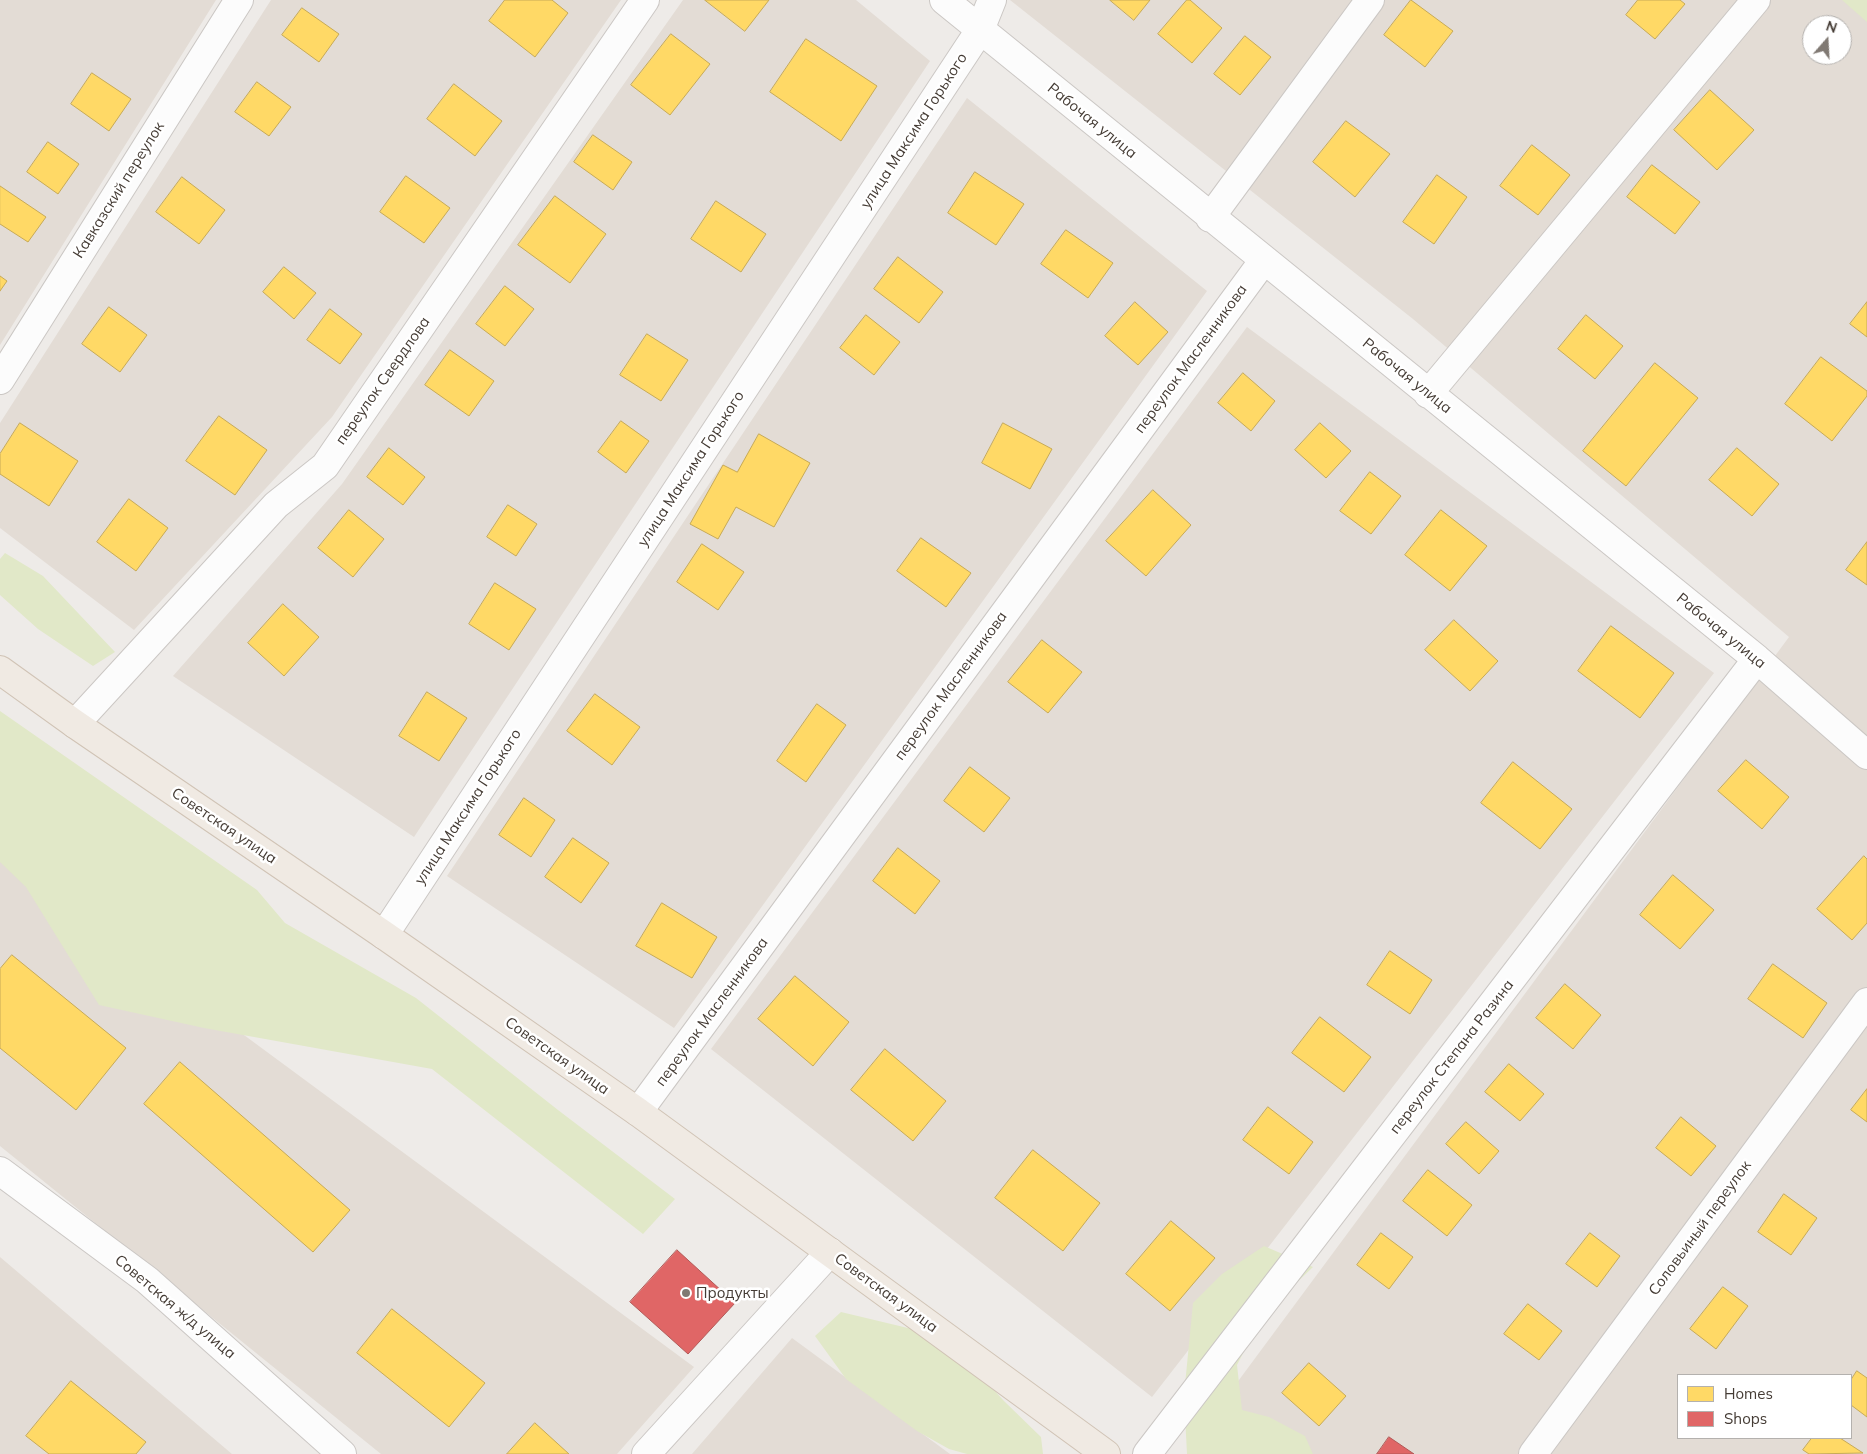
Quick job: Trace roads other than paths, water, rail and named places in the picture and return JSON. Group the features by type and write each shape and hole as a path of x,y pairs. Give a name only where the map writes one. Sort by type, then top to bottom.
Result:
{"main road":[{"name":"Советская улица","path":"0,670 75,724 384,935 638,1112 830,1252 1093,1450"}],"street":[{"name":"Кавказский переулок","path":"0,380 239,0"},
{"name":"переулок Свердлова","path":"75,724 276,505 325,466 645,0"},
{"name":"Рабочая улица","path":"944,0 1756,660 1867,755"},
{"name":"улица Максима Горького","path":"384,935 980,30 992,0"},
{"path":"1210,218 1370,0"},
{"path":"1428,394 1756,0"},
{"name":"переулок Масленникова","path":"638,1112 1264,260"},
{"name":"переулок Степана Разина","path":"1147,1454 1756,660"},
{"name":"Соловьиный переулок","path":"1533,1454 1867,1002"},
{"name":"Советская ж/д улица","path":"0,1170 147,1280 342,1454"},
{"path":"646,1454 830,1252"}],"place":[{"name":"Продукты","path":"686,1293"}]}
